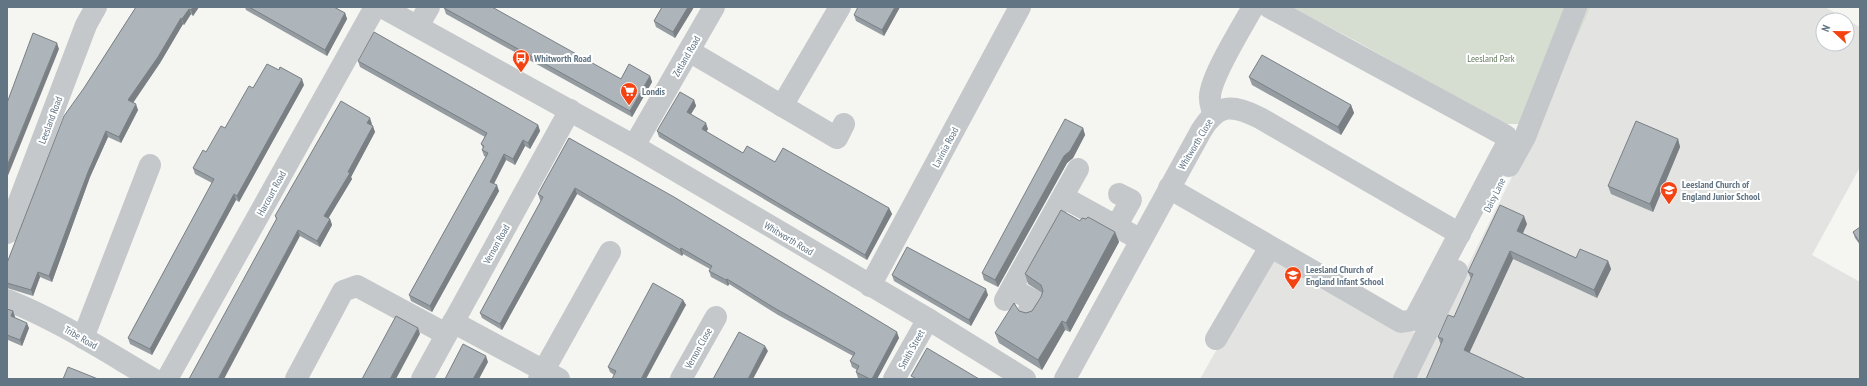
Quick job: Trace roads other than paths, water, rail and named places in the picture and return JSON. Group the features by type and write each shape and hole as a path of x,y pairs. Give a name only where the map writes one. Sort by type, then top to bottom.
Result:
{"street":[{"name":"Leesland Road","path":"7,233 86,25 96,7"},
{"name":"Harcourt Road","path":"168,379 375,7"},
{"name":"Whitworth Road","path":"382,7 634,146 928,319 1025,379"},
{"path":"418,26 429,7"},
{"name":"Zetland Road","path":"634,146 714,7"},
{"path":"782,106 840,7"},
{"name":"Lavinia Road","path":"870,286 1020,7"},
{"path":"1213,114 1210,97 1211,88 1220,67 1253,7"},
{"path":"1169,188 1401,322 1414,320 1508,142 1506,136 1269,7"},
{"name":"Daisy Lane","path":"1404,379 1499,184 1525,137 1576,7"},
{"path":"689,51 837,138 844,124"},
{"name":"Whitworth Close","path":"1065,379 1201,131 1213,114 1221,109 1231,107 1248,112 1460,234"},
{"name":"Vernon Road","path":"422,379 570,110"},
{"path":"83,338 150,165"},
{"path":"1029,310 1034,301 1009,294 1078,169"},
{"path":"1116,227 1131,200 1119,194"},
{"path":"1062,197 1141,240"},
{"path":"1216,339 1270,247"},
{"path":"296,379 343,291 357,286 450,328 547,376 610,252"},
{"name":"Tribe Road","path":"7,300 30,309 153,379"},
{"name":"Vernon Close","path":"681,379 716,317"},
{"name":"Smith Street","path":"894,379 928,319"}],"place":[{"name":"Whitworth Road","path":"521,73"},
{"name":"Londis","path":"629,106"},
{"name":"Leesland Church of England Junior School","path":"1669,205"},
{"name":"Leesland Church of England Infant School","path":"1293,290"}],"park label":[{"name":"Leesland Park","path":"1491,58"}]}
